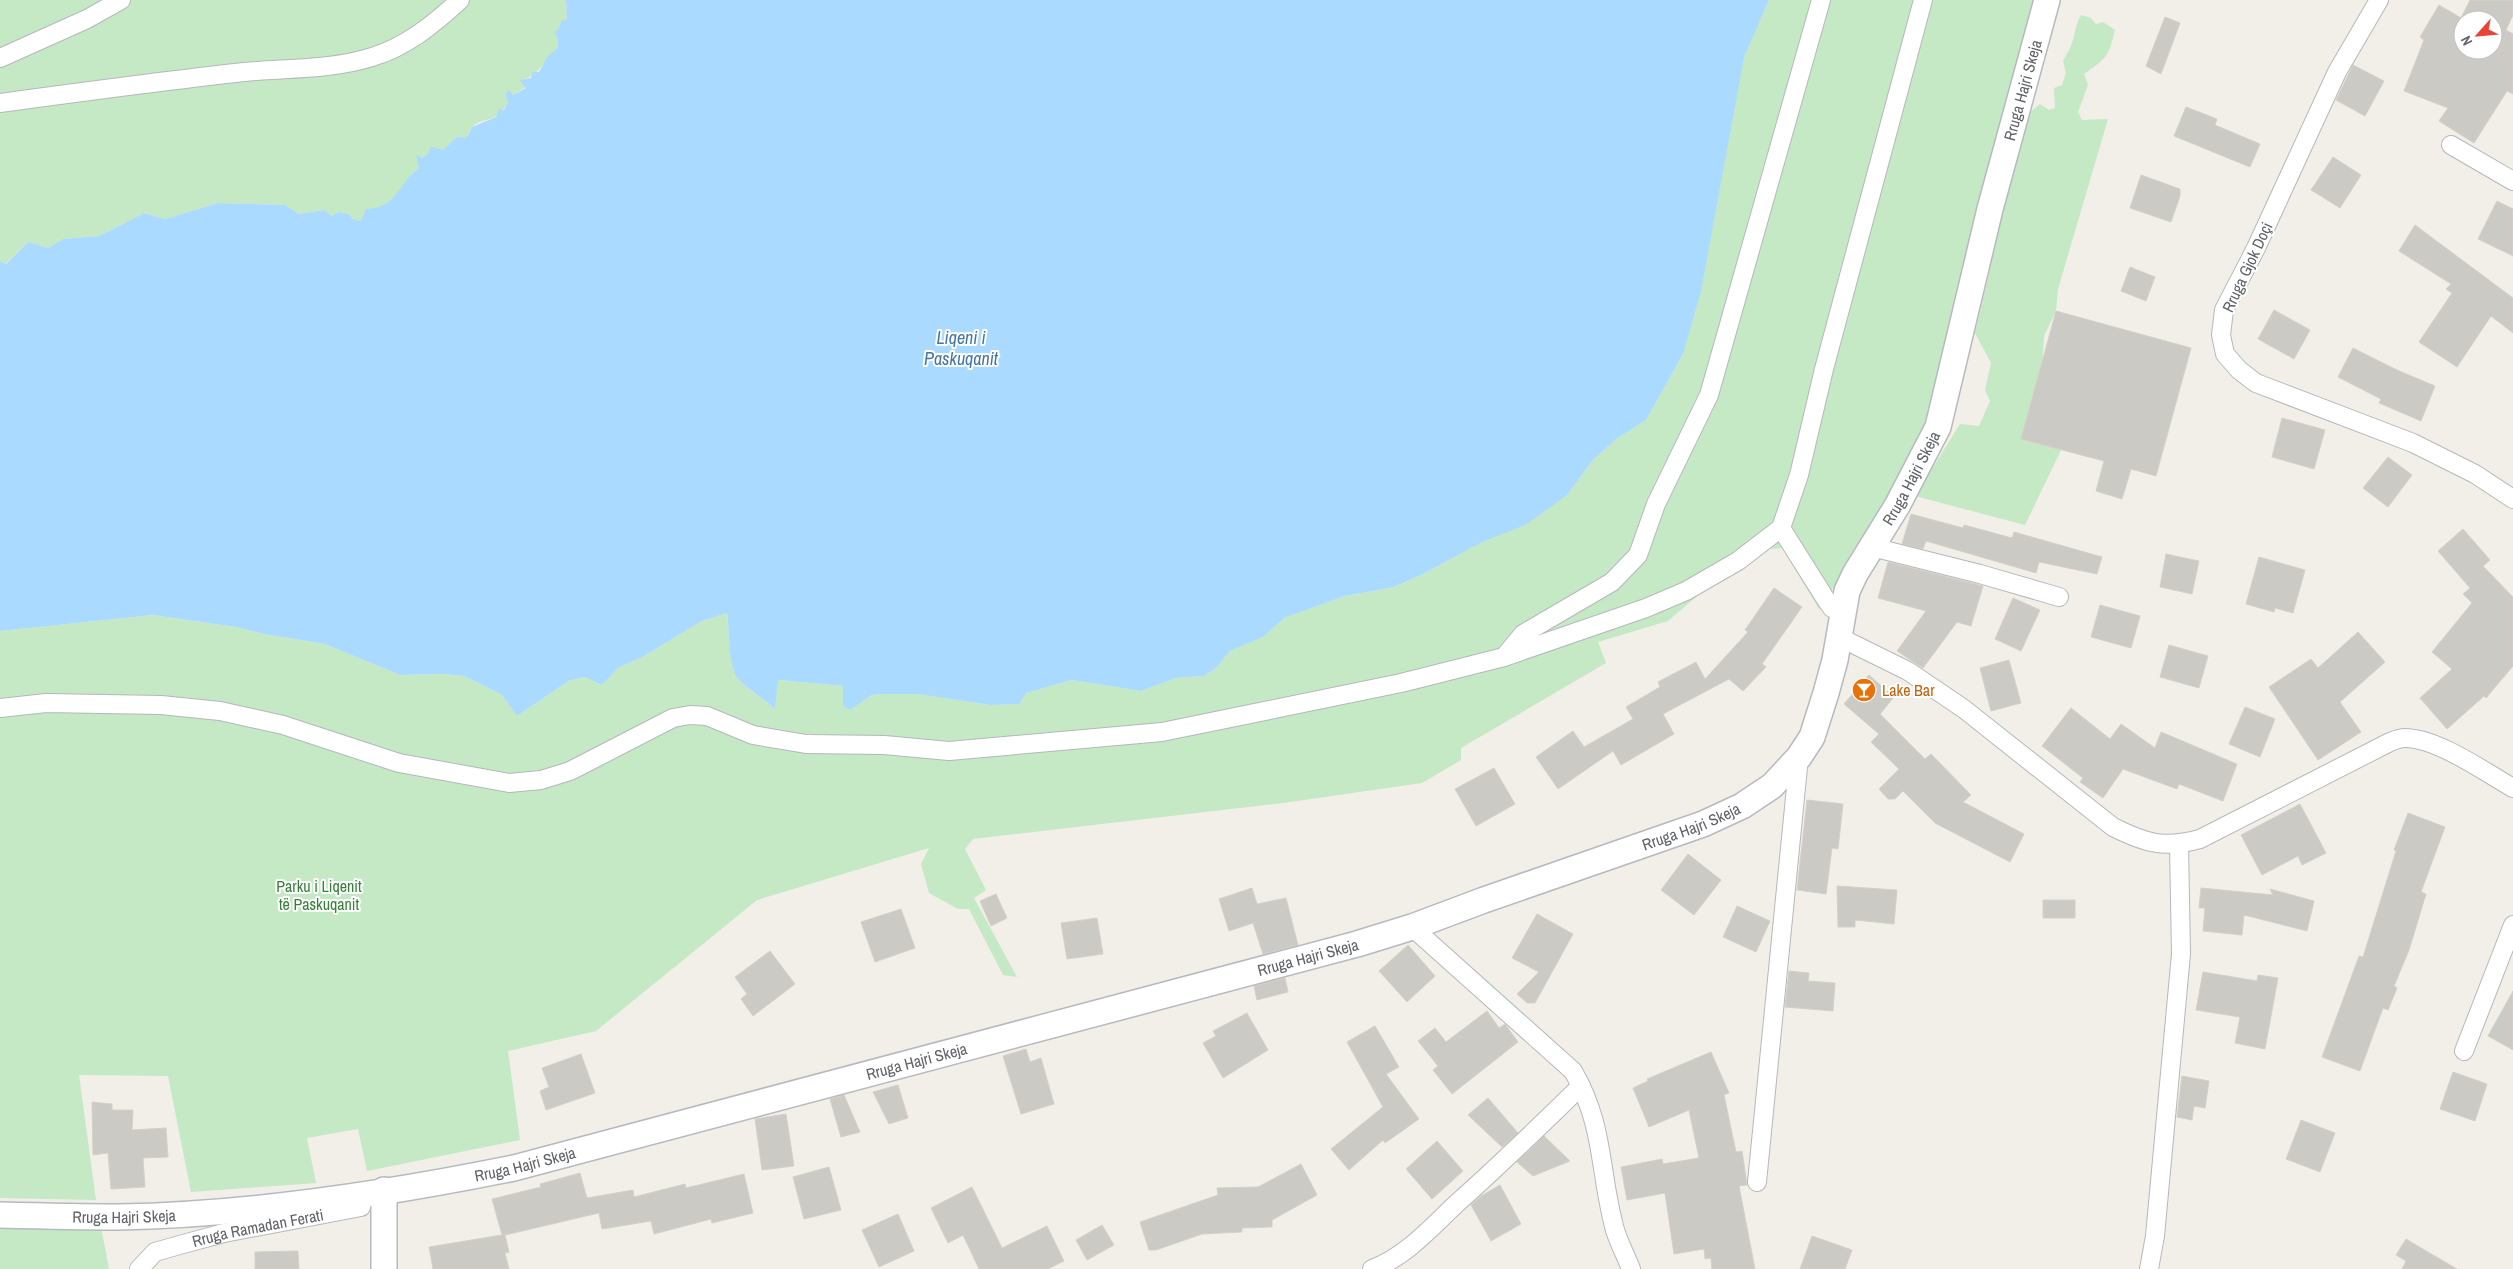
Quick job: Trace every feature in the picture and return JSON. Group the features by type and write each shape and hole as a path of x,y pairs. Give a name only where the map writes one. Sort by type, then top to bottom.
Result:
{"street":[{"path":"0,58 87,19 121,0"},
{"path":"0,103 193,78 345,63 373,57 408,41 436,22 460,0"},
{"path":"1504,657 1523,634 1612,582 1638,555 1656,504 1709,395 1821,0"},
{"path":"0,708 46,703 161,704 210,710 283,725 399,763 509,783 541,780 570,770 673,718 690,715 707,716 753,735 806,744 884,745 949,752 1179,729 1401,682 1504,657 1646,608 1686,591 1738,561 1781,528 1799,475 1824,369 1923,0"},
{"name":"Rruga Hajri Skeja","path":"0,1215 119,1217 384,1197 514,1168 875,1074 1412,927 1710,820 1742,806 1772,786 1799,756 1812,737 1839,637 1834,606 1847,591 1854,574 1897,506 1938,427 1990,209 2047,0"},
{"name":"Rruga Gjok Doçi","path":"2379,0 2337,72 2256,248 2224,310 2221,335 2225,354 2239,370 2256,383 2413,443 2474,474 2513,499"},
{"path":"2451,145 2513,181"},
{"path":"1781,528 1834,606"},
{"path":"1872,547 1980,574 2059,597"},
{"path":"1839,637 1908,671 1964,709 2112,826 2161,845 2180,845 2200,839 2390,742 2404,738 2424,741 2513,788"},
{"path":"1756,1182 1799,756"},
{"path":"2149,1269 2155,1236 2180,954 2180,845"},
{"path":"2464,1051 2513,925"},
{"path":"1412,927 1572,1071 1581,1086 1596,1124 1615,1230 1631,1269"},
{"path":"1372,1269 1393,1258 1432,1227 1581,1086"},
{"path":"384,1197 384,1269"},
{"name":"Rruga Ramadan Ferati","path":"139,1269 155,1252 224,1233 384,1197"}],"green space":[{"path":"0,0 566,0 567,19 561,22 558,48 537,72 521,80 526,87 513,95 508,91 505,94 508,102 499,114 472,127 466,139 457,137 443,150 422,158 416,154 420,167 391,200 361,221 353,219 349,214 339,212 332,216 324,210 299,214 285,205 218,203 165,219 144,213 99,236 63,239 48,248 28,242 5,264 0,261"},
{"name":"Parku i Liqenit të Paskuqanit","path":"1769,0 2038,0 1926,431 1870,532 1819,609 1782,548 1766,549 1717,579 1668,621 1598,642 1606,663 1461,748 1461,760 1422,783 1283,803 973,839 965,849 986,890 974,898 1017,977 1003,975 969,909 958,909 929,893 921,864 929,848 757,900 596,1031 508,1051 520,1140 367,1171 358,1129 307,1138 316,1183 191,1192 168,1076 79,1075 96,1200 0,1198 0,631 153,615 236,627 264,634 325,644 400,675 442,674 464,676 502,695 517,716 570,680 585,677 602,685 618,668 644,656 702,621 727,613 732,659 737,676 745,686 775,709 777,680 843,686 843,706 850,710 872,695 917,694 991,705 1018,704 1026,693 1072,680 1141,691 1176,678 1204,676 1215,669 1230,651 1263,637 1284,618 1345,596 1395,587 1423,574 1567,495 1593,460 1616,439 1646,420 1683,354 1744,56"},
{"path":"2081,15 2091,18 2096,24 2103,22 2115,30 2105,57 2084,74 2088,85 2078,112 2082,120 2108,119 2058,289 2056,311 2044,336 2039,424 2063,446 2025,525 1915,496 1960,424 1979,426 1990,401 1985,390 1991,363 1975,333 2002,208 2030,112 2040,104 2049,110 2055,108 2054,88 2062,85 2066,73 2063,61 2071,46"},
{"path":"0,1227 101,1227 109,1269 0,1269"}],"water":[{"name":"Liqeni i Paskuqanit","path":"566,0 1769,0 1744,57 1701,291 1683,354 1646,420 1616,439 1593,460 1567,495 1527,524 1480,543 1423,574 1394,587 1345,596 1284,618 1263,637 1230,651 1215,669 1204,676 1176,678 1141,691 1072,680 1026,693 1019,704 991,705 917,694 872,695 850,710 843,706 843,686 778,680 775,709 745,686 733,668 727,613 702,621 644,656 618,668 602,685 585,677 570,680 517,716 502,695 464,676 442,674 400,675 325,644 264,634 236,627 153,615 0,631 0,261 6,264 28,242 48,248 63,239 99,236 144,213 165,219 218,203 285,205 299,214 324,210 332,216 339,212 349,214 353,219 361,221 366,209 385,205 419,168 416,154 422,158 427,155 431,147 443,150 457,137 466,138 472,127 496,117 499,109 504,110 508,102 505,94 509,90 513,95 526,88 520,80 531,78 532,72 539,72 548,56 558,48 558,38 554,32 559,29 561,21 567,19"}],"building":[{"path":"2470,0 2513,0 2513,15 2506,30 2513,34 2513,94 2507,91 2474,143 2439,121 2448,108 2404,91 2424,40 2420,37 2439,5 2453,13 2453,60 2503,60 2503,10 2465,10"},
{"path":"2165,17 2180,23 2161,74 2146,66"},
{"path":"2353,65 2384,81 2365,116 2336,100"},
{"path":"2186,107 2217,119 2215,125 2260,144 2250,167 2174,136"},
{"path":"2333,157 2361,175 2340,208 2311,190"},
{"path":"2141,175 2180,189 2180,196 2171,222 2130,208"},
{"path":"2497,201 2513,209 2513,256 2478,239"},
{"path":"2415,225 2513,298 2513,333 2491,316 2457,367 2419,342 2452,293 2446,289 2451,284 2399,251"},
{"path":"2130,267 2155,277 2146,301 2121,291"},
{"path":"2274,310 2310,330 2294,359 2258,339"},
{"path":"2056,311 2191,348 2156,476 2131,469 2122,499 2096,491 2104,461 2021,439"},
{"path":"2353,348 2435,386 2421,421 2379,403 2381,399 2338,377"},
{"path":"2282,418 2325,430 2314,469 2272,457"},
{"path":"2388,457 2412,475 2388,507 2363,488"},
{"path":"1911,514 1963,528 1964,525 2012,538 2014,532 2102,557 2097,574 2039,562 2036,573 1926,541 1923,549 1902,544"},
{"path":"2463,529 2490,560 2483,566 2513,597 2513,666 2486,698 2484,696 2447,729 2420,698 2452,669 2432,652 2472,603 2463,594 2470,588 2438,551"},
{"path":"2166,554 2199,561 2192,594 2160,587"},
{"path":"2259,557 2305,570 2293,613 2275,608 2274,612 2246,604"},
{"path":"1888,562 1983,586 1971,626 1957,622 1923,668 1897,651 1926,611 1878,598"},
{"path":"1774,588 1802,607 1762,664 1766,667 1743,691 1729,679 1663,714 1674,734 1621,765 1613,751 1558,789 1536,757 1573,731 1584,747 1633,719 1626,707 1660,687 1658,682 1696,662 1705,679 1748,632 1745,630"},
{"path":"2013,598 2040,610 2021,651 1995,639"},
{"path":"2100,605 2140,616 2131,648 2091,637"},
{"path":"2358,632 2385,662 2340,702 2361,732 2318,760 2269,687 2311,659 2318,668"},
{"path":"2169,645 2208,656 2199,688 2160,677"},
{"path":"2009,660 2021,703 1991,711 1980,668"},
{"path":"1869,675 1894,697 1880,714 1925,759 1931,754 1971,795 1963,802 2024,834 2010,862 1935,823 1903,791 1895,799 1888,799 1879,789 1899,769 1871,742 1879,734 1844,704"},
{"path":"2245,707 2275,719 2260,757 2229,744"},
{"path":"2071,708 2110,739 2121,724 2155,748 2161,732 2237,764 2223,801 2179,784 2177,789 2123,769 2103,798 2080,782 2083,778 2042,746"},
{"path":"1494,768 1515,804 1476,826 1455,789"},
{"path":"1807,800 1843,804 1838,849 1832,848 1826,894 1797,890"},
{"path":"2300,804 2326,853 2302,865 2298,856 2262,875 2241,835"},
{"path":"2408,813 2445,827 2421,892 2426,894 2409,950 2394,986 2397,988 2388,1010 2383,1008 2360,1071 2322,1057 2359,956 2363,957 2396,851 2394,850"},
{"path":"1688,854 1721,880 1694,915 1661,890"},
{"path":"1837,886 1897,890 1894,924 1855,920 1855,927 1838,927"},
{"path":"1252,888 1257,904 1286,898 1298,945 1263,954 1253,923 1229,931 1219,899"},
{"path":"2201,888 2273,895 2270,889 2314,901 2307,931 2244,915 2242,935 2203,931 2205,908 2199,908"},
{"path":"996,894 1007,918 991,926 980,901"},
{"path":"2043,900 2075,900 2075,918 2043,918"},
{"path":"1737,906 1770,921 1756,952 1723,937"},
{"path":"901,909 915,948 875,962 861,922"},
{"path":"1537,914 1573,934 1535,1003 1527,1003 1517,994 1539,972 1512,958"},
{"path":"1097,918 1103,954 1067,959 1061,923"},
{"path":"1408,945 1435,976 1407,1002 1379,971"},
{"path":"770,951 795,984 753,1016 741,999 747,994 735,977"},
{"path":"1789,971 1809,973 1808,981 1835,983 1833,1011 1785,1007"},
{"path":"2203,972 2257,981 2258,975 2278,978 2265,1049 2235,1043 2240,1017 2196,1010"},
{"path":"1285,978 1288,992 1257,1000 1254,986"},
{"path":"2513,991 2513,1050 2488,1036"},
{"path":"1487,1011 1499,1028 1505,1024 1518,1042 1452,1094 1433,1070 1438,1066 1418,1041 1435,1028 1446,1042"},
{"path":"1247,1013 1268,1050 1223,1078 1203,1043 1216,1036 1213,1031"},
{"path":"1375,1026 1399,1067 1386,1074 1419,1119 1385,1143 1383,1140 1349,1170 1331,1149 1383,1107 1347,1042"},
{"path":"1026,1049 1030,1062 1041,1058 1054,1104 1021,1114 1003,1056"},
{"path":"1711,1052 1729,1093 1724,1095 1736,1152 1742,1151 1747,1185 1739,1186 1755,1269 1712,1269 1711,1258 1705,1259 1704,1249 1674,1254 1665,1193 1627,1200 1621,1167 1662,1159 1663,1164 1699,1158 1689,1110 1649,1127 1633,1088 1648,1081 1647,1079"},
{"path":"581,1054 595,1093 546,1110 540,1091 549,1087 542,1068"},
{"path":"2453,1072 2487,1084 2475,1121 2440,1109"},
{"path":"2182,1076 2209,1081 2205,1108 2194,1106 2192,1120 2177,1117"},
{"path":"898,1085 908,1118 889,1124 873,1092"},
{"path":"844,1095 860,1132 841,1137 830,1099"},
{"path":"1488,1098 1518,1133 1502,1147 1468,1115"},
{"path":"92,1102 112,1104 112,1110 133,1110 132,1130 166,1128 168,1157 143,1158 145,1187 111,1189 108,1153 93,1155"},
{"path":"786,1114 794,1166 762,1170 755,1119"},
{"path":"2301,1120 2335,1133 2320,1172 2286,1159"},
{"path":"1544,1136 1570,1161 1533,1176 1517,1162"},
{"path":"1437,1141 1463,1171 1432,1199 1406,1169"},
{"path":"1301,1164 1317,1195 1272,1220 1272,1227 1242,1228 1242,1232 1202,1234 1156,1250 1149,1250 1140,1222 1218,1195 1217,1188 1258,1187"},
{"path":"829,1167 841,1210 804,1219 793,1177"},
{"path":"580,1173 587,1198 633,1190 634,1197 685,1184 686,1188 744,1174 753,1213 712,1223 711,1219 654,1234 651,1221 602,1229 599,1213 505,1235 509,1252 505,1253 509,1269 433,1269 429,1247 502,1235 492,1199 541,1187 540,1184"},
{"path":"1500,1185 1521,1224 1491,1241 1471,1205 1481,1196"},
{"path":"972,1187 1002,1248 1047,1226 1064,1261 1048,1269 979,1269 963,1235 948,1243 931,1208"},
{"path":"898,1214 914,1251 879,1267 862,1230"},
{"path":"1102,1225 1114,1245 1087,1260 1076,1240"},
{"path":"1812,1236 1852,1250 1845,1269 1800,1269"},
{"path":"2406,1239 2457,1269 2402,1269 2406,1261 2396,1255"},
{"path":"298,1251 299,1269 255,1269 255,1252"}],"place":[{"name":"Lake Bar","path":"1864,690"}]}
